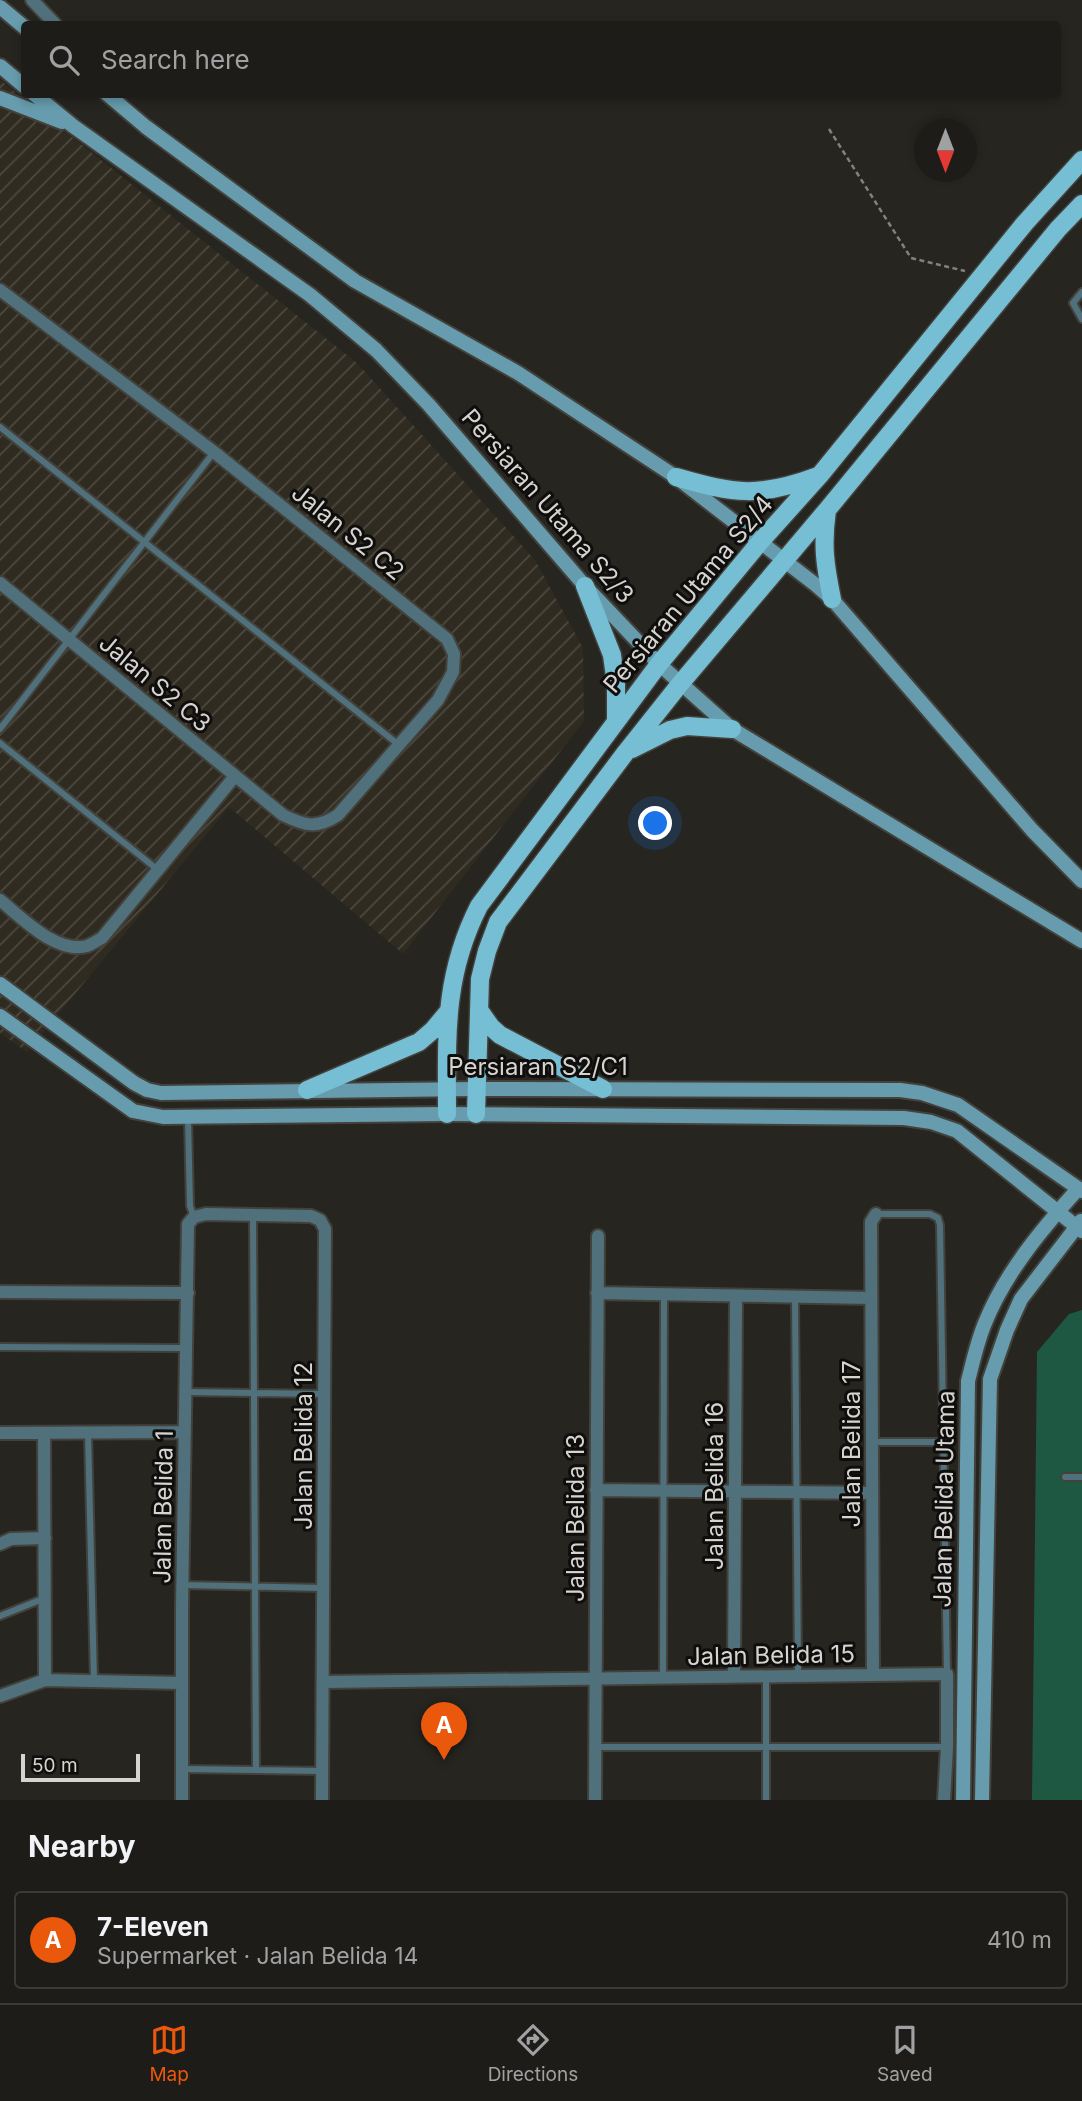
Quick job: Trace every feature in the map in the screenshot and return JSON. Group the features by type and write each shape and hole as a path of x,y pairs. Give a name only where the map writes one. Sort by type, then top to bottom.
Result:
{"main road":[{"path":"0,7 21,24"},
{"path":"0,66 21,84"},
{"path":"0,98 74,126"},
{"name":"Persiaran Utama S2/3","path":"39,98 310,295 376,350 429,405 585,586 659,664 732,729 1082,941"},
{"path":"112,98 146,127 355,281 518,373 676,477 832,599 1032,830 1082,881"},
{"name":"Persiaran Utama S2/4","path":"447,1114 448,1012 454,971 467,930 479,906 659,664 760,542 820,475 1025,223 1082,160"},
{"path":"476,1114 480,979 498,922 680,684 1058,229 1082,204"},
{"path":"676,477 715,488 752,492 787,487 820,475"},
{"path":"827,510 824,557 832,599"},
{"path":"585,586 612,655 617,719"},
{"path":"626,752 670,730 687,726 732,729"},
{"name":"Persiaran S2/C1","path":"0,984 134,1083 160,1093 603,1088 858,1089 922,1093 950,1101 972,1112 1080,1190"},
{"path":"479,1010 500,1035 603,1088"},
{"path":"307,1090 419,1042 448,1012"},
{"name":"Persiaran S2/C1","path":"0,1016 133,1111 163,1117 476,1114 904,1118 931,1122 951,1128 967,1138 1057,1212 1080,1226"},
{"path":"188,1094 188,1118"},
{"name":"Jalan Belida Utama","path":"963,1800 968,1381 985,1324 1002,1287 1057,1212 1080,1190"},
{"name":"Jalan Belida Utama","path":"982,1800 990,1379 1007,1329 1021,1299 1080,1226"}],"street":[{"path":"32,0 52,21"},
{"path":"123,98 146,127"},
{"name":"Jalan S2 C2","path":"0,290 214,452 447,639 454,654 453,671 438,699 338,815 326,824 309,825 283,815"},
{"name":"Jalan S2 C3","path":"0,583 283,815"},
{"path":"0,900 41,934 66,946 86,946 102,938 235,776"},
{"name":"Jalan Belida 12","path":"194,1217 205,1214 311,1216 320,1220 325,1229 322,1800"},
{"name":"Jalan Belida 17","path":"873,1675 871,1222 876,1214"},
{"name":"Jalan Belida 1","path":"182,1800 182,1585 188,1224 194,1217"},
{"name":"Jalan Belida 13","path":"595,1800 597,1236"},
{"path":"0,1292 188,1293"},
{"path":"597,1293 872,1298"},
{"name":"Jalan Belida 16","path":"734,1676 736,1296"},
{"path":"0,1433 185,1432"},
{"path":"44,1433 45,1680"},
{"path":"596,1490 872,1493"},
{"path":"0,1544 10,1539 45,1538"},
{"path":"944,1800 947,1674"},
{"name":"Jalan Belida 15","path":"324,1682 947,1674"},
{"path":"0,1696 45,1680 182,1683"}],"lane":[{"path":"1082,292 1073,303 1082,319"},
{"path":"0,427 399,745"},
{"path":"0,729 214,452"},
{"path":"0,743 158,870"},
{"path":"188,1118 190,1206 194,1217"},
{"path":"253,1214 256,1770"},
{"path":"876,1214 930,1214 938,1218 940,1225 947,1674"},
{"path":"663,1677 664,1294"},
{"path":"795,1297 798,1675"},
{"path":"0,1347 187,1348"},
{"path":"186,1392 324,1394"},
{"path":"88,1433 94,1681"},
{"path":"872,1442 944,1442"},
{"path":"1065,1477 1082,1476"},
{"path":"182,1585 323,1587"},
{"path":"0,1616 45,1598"},
{"path":"766,1676 766,1800"},
{"path":"595,1747 947,1747"},
{"path":"182,1769 323,1771"}],"path":[{"path":"829,129 911,258 982,276"}],"shaded area":[{"path":"0,80 357,363 535,560 583,648 584,721 403,954 229,807 27,1052 0,1033"}],"green space":[{"path":"1082,1310 1082,1800 1032,1800 1037,1352 1069,1314"}],"place":[{"name":"7-Eleven","path":"444,1760"}]}
